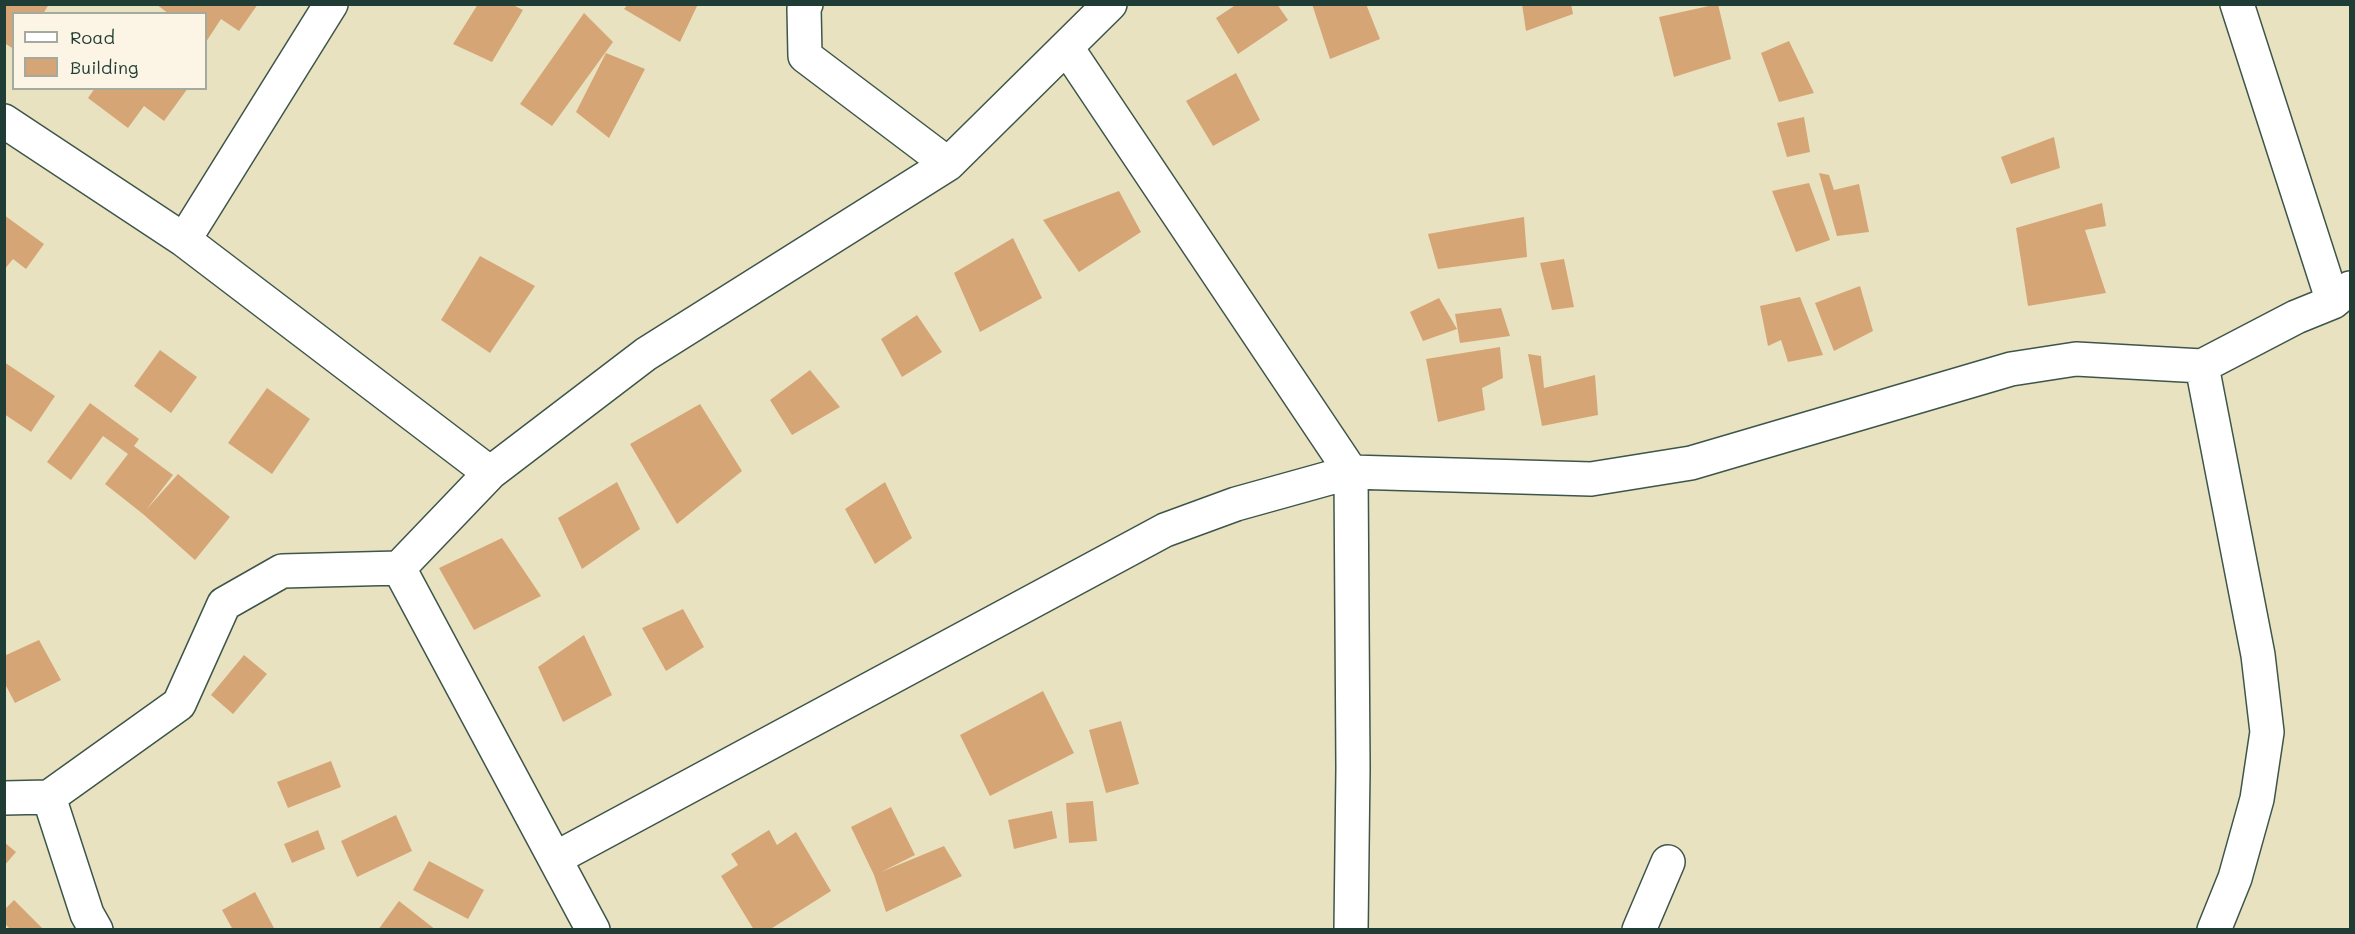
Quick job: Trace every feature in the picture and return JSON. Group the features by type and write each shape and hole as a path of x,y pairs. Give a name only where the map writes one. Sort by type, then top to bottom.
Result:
{"street":[{"path":"184,240 331,4"},
{"path":"806,4 804,8 806,56 948,164"},
{"path":"4,798 49,797 179,704 224,604 282,571 399,568 490,474 646,354 948,164 1110,4"},
{"path":"556,858 1165,531 1236,504 1352,472 1591,479 1691,463 2011,369 2076,359 2202,366 2342,295 2237,4"},
{"path":"1067,48 1352,472 1351,930"},
{"path":"4,121 184,240 490,474"},
{"path":"2202,366 2258,655 2267,732 2258,799 2235,878 2214,930"},
{"path":"399,568 593,930"},
{"path":"49,797 87,914 96,930"},
{"path":"1639,930 1668,862"}],"building":[{"path":"4,4 49,4 44,12 12,12 12,48 4,43"},
{"path":"156,4 258,4 239,31 221,19 207,40 207,12 166,12"},
{"path":"478,4 511,4 523,10 492,62 453,44"},
{"path":"628,4 698,4 680,42 624,9"},
{"path":"1237,4 1277,4 1288,20 1238,54 1216,18"},
{"path":"1312,4 1366,4 1380,39 1330,59"},
{"path":"1522,4 1571,4 1573,14 1526,31"},
{"path":"1718,4 1731,59 1674,77 1659,17"},
{"path":"584,13 613,42 552,126 520,104"},
{"path":"1789,41 1814,93 1779,102 1761,53"},
{"path":"606,53 645,69 609,138 576,112"},
{"path":"1236,73 1260,120 1213,146 1186,101"},
{"path":"94,90 187,90 164,121 144,106 128,128 88,98"},
{"path":"1804,117 1810,152 1787,157 1777,123"},
{"path":"2054,137 2060,168 2011,184 2001,157"},
{"path":"1819,173 1829,175 1834,190 1859,184 1869,232 1837,236"},
{"path":"1809,183 1830,240 1796,252 1772,191"},
{"path":"1119,191 1141,232 1079,272 1043,220"},
{"path":"2102,203 2106,226 2085,230 2106,293 2028,306 2016,228"},
{"path":"4,215 44,244 26,269 13,259 4,270"},
{"path":"1524,217 1527,257 1438,269 1428,234"},
{"path":"1013,238 1042,298 980,332 954,273"},
{"path":"480,256 535,286 490,353 441,320"},
{"path":"1564,259 1574,307 1552,310 1540,263"},
{"path":"1860,286 1873,331 1834,351 1815,303"},
{"path":"1800,297 1823,355 1788,362 1781,340 1768,346 1760,306"},
{"path":"1439,298 1457,329 1423,341 1410,312"},
{"path":"1501,308 1510,336 1460,343 1455,314"},
{"path":"917,315 942,352 902,377 881,339"},
{"path":"1500,347 1503,378 1482,388 1485,410 1438,422 1426,359"},
{"path":"160,350 197,377 171,413 134,386"},
{"path":"1528,354 1541,356 1544,388 1595,375 1598,415 1542,426"},
{"path":"4,362 55,396 31,432 4,414"},
{"path":"810,370 840,407 792,435 770,400"},
{"path":"267,388 310,419 272,474 228,443"},
{"path":"90,403 139,439 134,446 173,475 146,510 178,474 230,517 195,560 105,484 128,454 103,436 71,480 47,462"},
{"path":"700,404 742,471 677,524 630,444"},
{"path":"617,482 640,529 582,569 558,518"},
{"path":"885,482 912,538 875,564 845,509"},
{"path":"502,538 541,596 474,630 439,568"},
{"path":"683,609 704,647 666,671 642,628"},
{"path":"584,635 612,695 563,722 538,667"},
{"path":"39,640 61,680 15,703 4,682 4,656"},
{"path":"244,655 267,674 233,714 211,695"},
{"path":"1043,691 1074,753 990,796 960,735"},
{"path":"1121,721 1139,784 1106,793 1089,730"},
{"path":"331,761 341,787 288,808 277,782"},
{"path":"1093,801 1097,841 1069,843 1066,803"},
{"path":"891,807 915,855 881,872 944,846 962,876 886,912 874,875 851,827"},
{"path":"1052,811 1057,838 1014,849 1008,820"},
{"path":"396,815 412,851 357,877 341,841"},
{"path":"318,830 325,849 292,863 284,844"},
{"path":"769,830 777,845 796,832 831,891 769,930 754,930 721,876 738,865 731,854"},
{"path":"4,842 16,852 4,866"},
{"path":"429,861 484,890 468,919 413,890"},
{"path":"255,892 275,930 233,930 222,910"},
{"path":"14,900 44,930 11,930 4,923 4,910"},
{"path":"399,901 436,930 378,930"}]}
